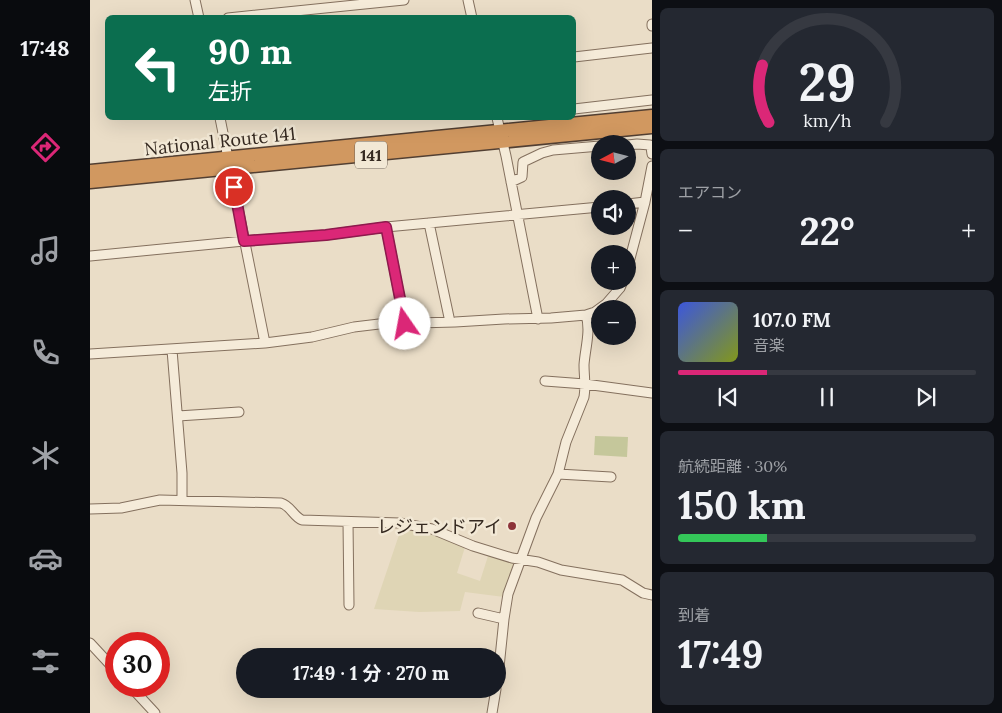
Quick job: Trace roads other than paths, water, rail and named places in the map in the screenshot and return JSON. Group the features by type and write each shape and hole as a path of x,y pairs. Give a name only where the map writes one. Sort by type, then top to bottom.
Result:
{"highway":[{"name":"National Route 141","path":"90,182 500,130 652,116"},
{"name":"National Route 141","path":"500,130 652,127"},
{"name":"National Route 141","path":"90,171 229,163"}],"street":[{"path":"195,0 198,15"},
{"path":"257,15 404,0"},
{"path":"468,0 471,15"},
{"path":"576,57 652,48"},
{"path":"576,109 652,100"},
{"path":"220,120 265,343"},
{"path":"500,130 538,319"},
{"path":"636,144 650,145 652,154"},
{"path":"511,182 522,177 522,164 524,161 542,153 553,150 591,147"},
{"path":"634,245 652,166"},
{"path":"636,203 645,202"},
{"path":"90,256 326,235 386,227 591,208"},
{"path":"429,223 450,322"},
{"path":"386,227 405,324"},
{"path":"90,354 265,343 312,337 366,325 538,319 586,315 595,312 606,304 618,290"},
{"path":"501,648 506,602 536,518 558,474 566,442 584,397 584,365 588,322 586,315"},
{"path":"172,350 182,472 182,500"},
{"path":"545,382 585,384 652,393"},
{"path":"178,416 239,412"},
{"path":"558,474 611,477"},
{"path":"90,509 121,508 160,500 281,503 290,507 298,518 302,520 400,523 432,529 473,546 512,558 538,562 561,570 622,580 643,593 652,595"},
{"path":"348,522 349,605"},
{"path":"478,613 504,619"},
{"path":"90,643 105,659"},
{"path":"140,697 155,713"},
{"path":"492,713 494,698"}],"place":[{"name":"レジェンドアイ","path":"512,526"}]}
